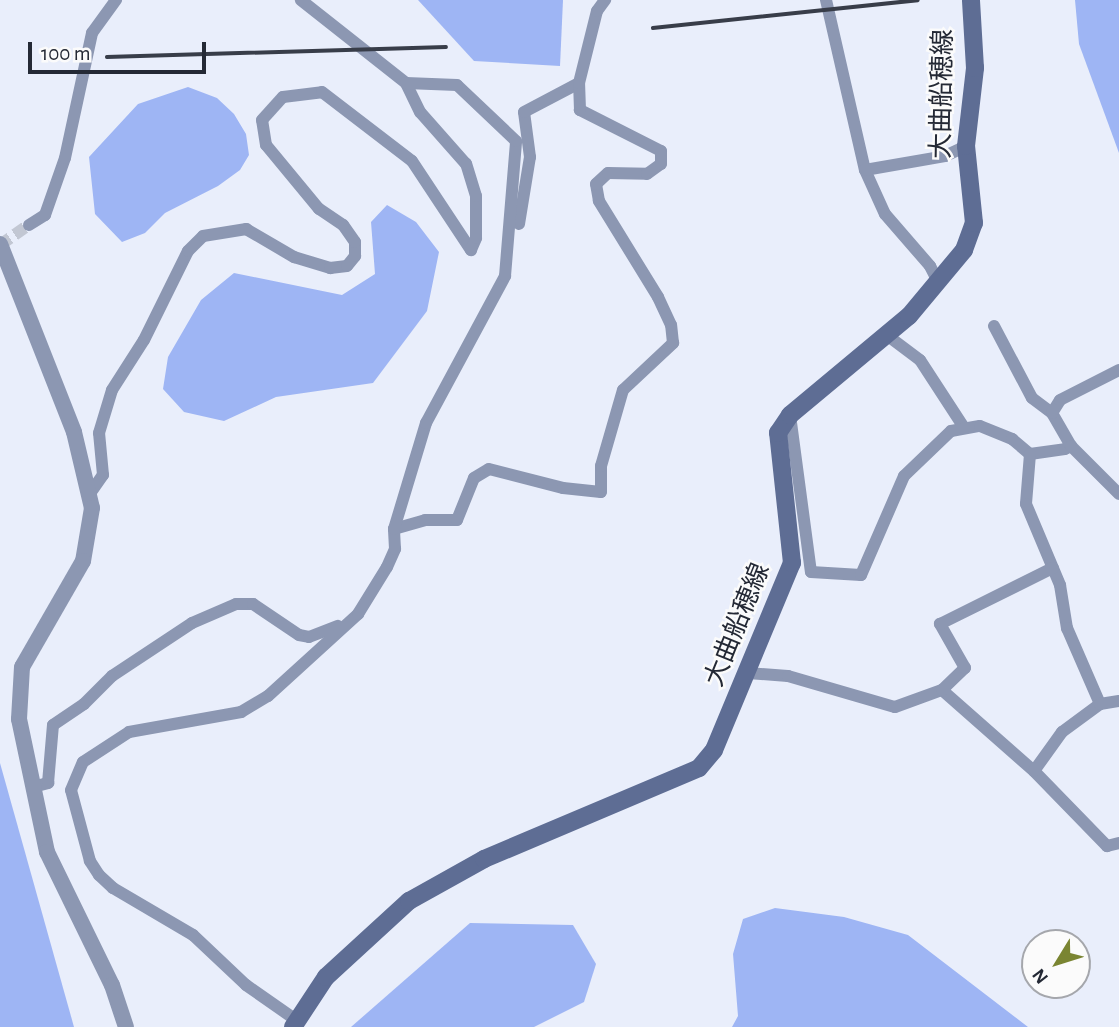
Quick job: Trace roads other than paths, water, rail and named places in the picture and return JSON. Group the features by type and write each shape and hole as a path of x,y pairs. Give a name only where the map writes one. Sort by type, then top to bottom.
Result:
{"main road":[{"name":"大曲船穂線","path":"295,1024 350,951 409,901 445,878 699,768 714,750 792,563 778,433 790,415 888,336 964,250 974,223 967,146 975,68 971,0"}],"street":[{"path":"29,225 45,215 65,158 92,33 116,0"},
{"path":"91,492 103,475 99,433 112,390 144,340 188,251 203,236 246,229 294,257 330,268 347,266 355,256 355,242 343,225 319,209 266,145 262,120 283,97 322,92 412,161 471,250 476,238 475,196 466,164 420,112 406,83 301,0"},
{"path":"394,529 425,520 457,520 474,478 489,469 563,488 601,492 601,466 624,390 673,342 671,325 658,297 599,201 596,184 608,173 647,174 661,164 661,151 580,110 579,83 597,11 605,0"},
{"path":"826,0 865,170 885,214 930,266 938,282"},
{"path":"295,1024 246,985 193,935 113,888 100,876 90,861 71,790 83,762 129,732 250,709 358,614 371,599 395,549 394,529 426,423 500,291 511,235 516,141 457,85 406,83"},
{"path":"511,235 518,230 530,157 524,113 579,83"},
{"path":"865,170 945,156 967,146"},
{"path":"0,244 74,432 91,492 90,531 83,561 22,667 19,719 55,874 112,985 126,1027"},
{"path":"994,326 1032,398 1052,413 1071,446 1119,494"},
{"path":"888,336 920,360 963,426 998,432 1030,454 1071,446"},
{"path":"1052,413 1060,400 1119,370"},
{"path":"790,415 811,572 860,575 904,476 963,426"},
{"path":"1030,454 1026,504 1054,568 1067,628 1100,704"},
{"path":"748,673 788,677 895,707 942,690 965,668 940,624 1054,568"},
{"path":"33,787 48,783 53,725 84,704 112,676 192,624 236,604 253,604 282,627 309,637 331,631 358,614"},
{"path":"942,690 1034,771 1107,846 1119,843"},
{"path":"1034,771 1062,732 1100,704 1119,701"}],"tunnel":[{"path":"0,245 29,225"}],"railway":[{"path":"653,28 918,0"},
{"path":"107,57 446,47"}]}
